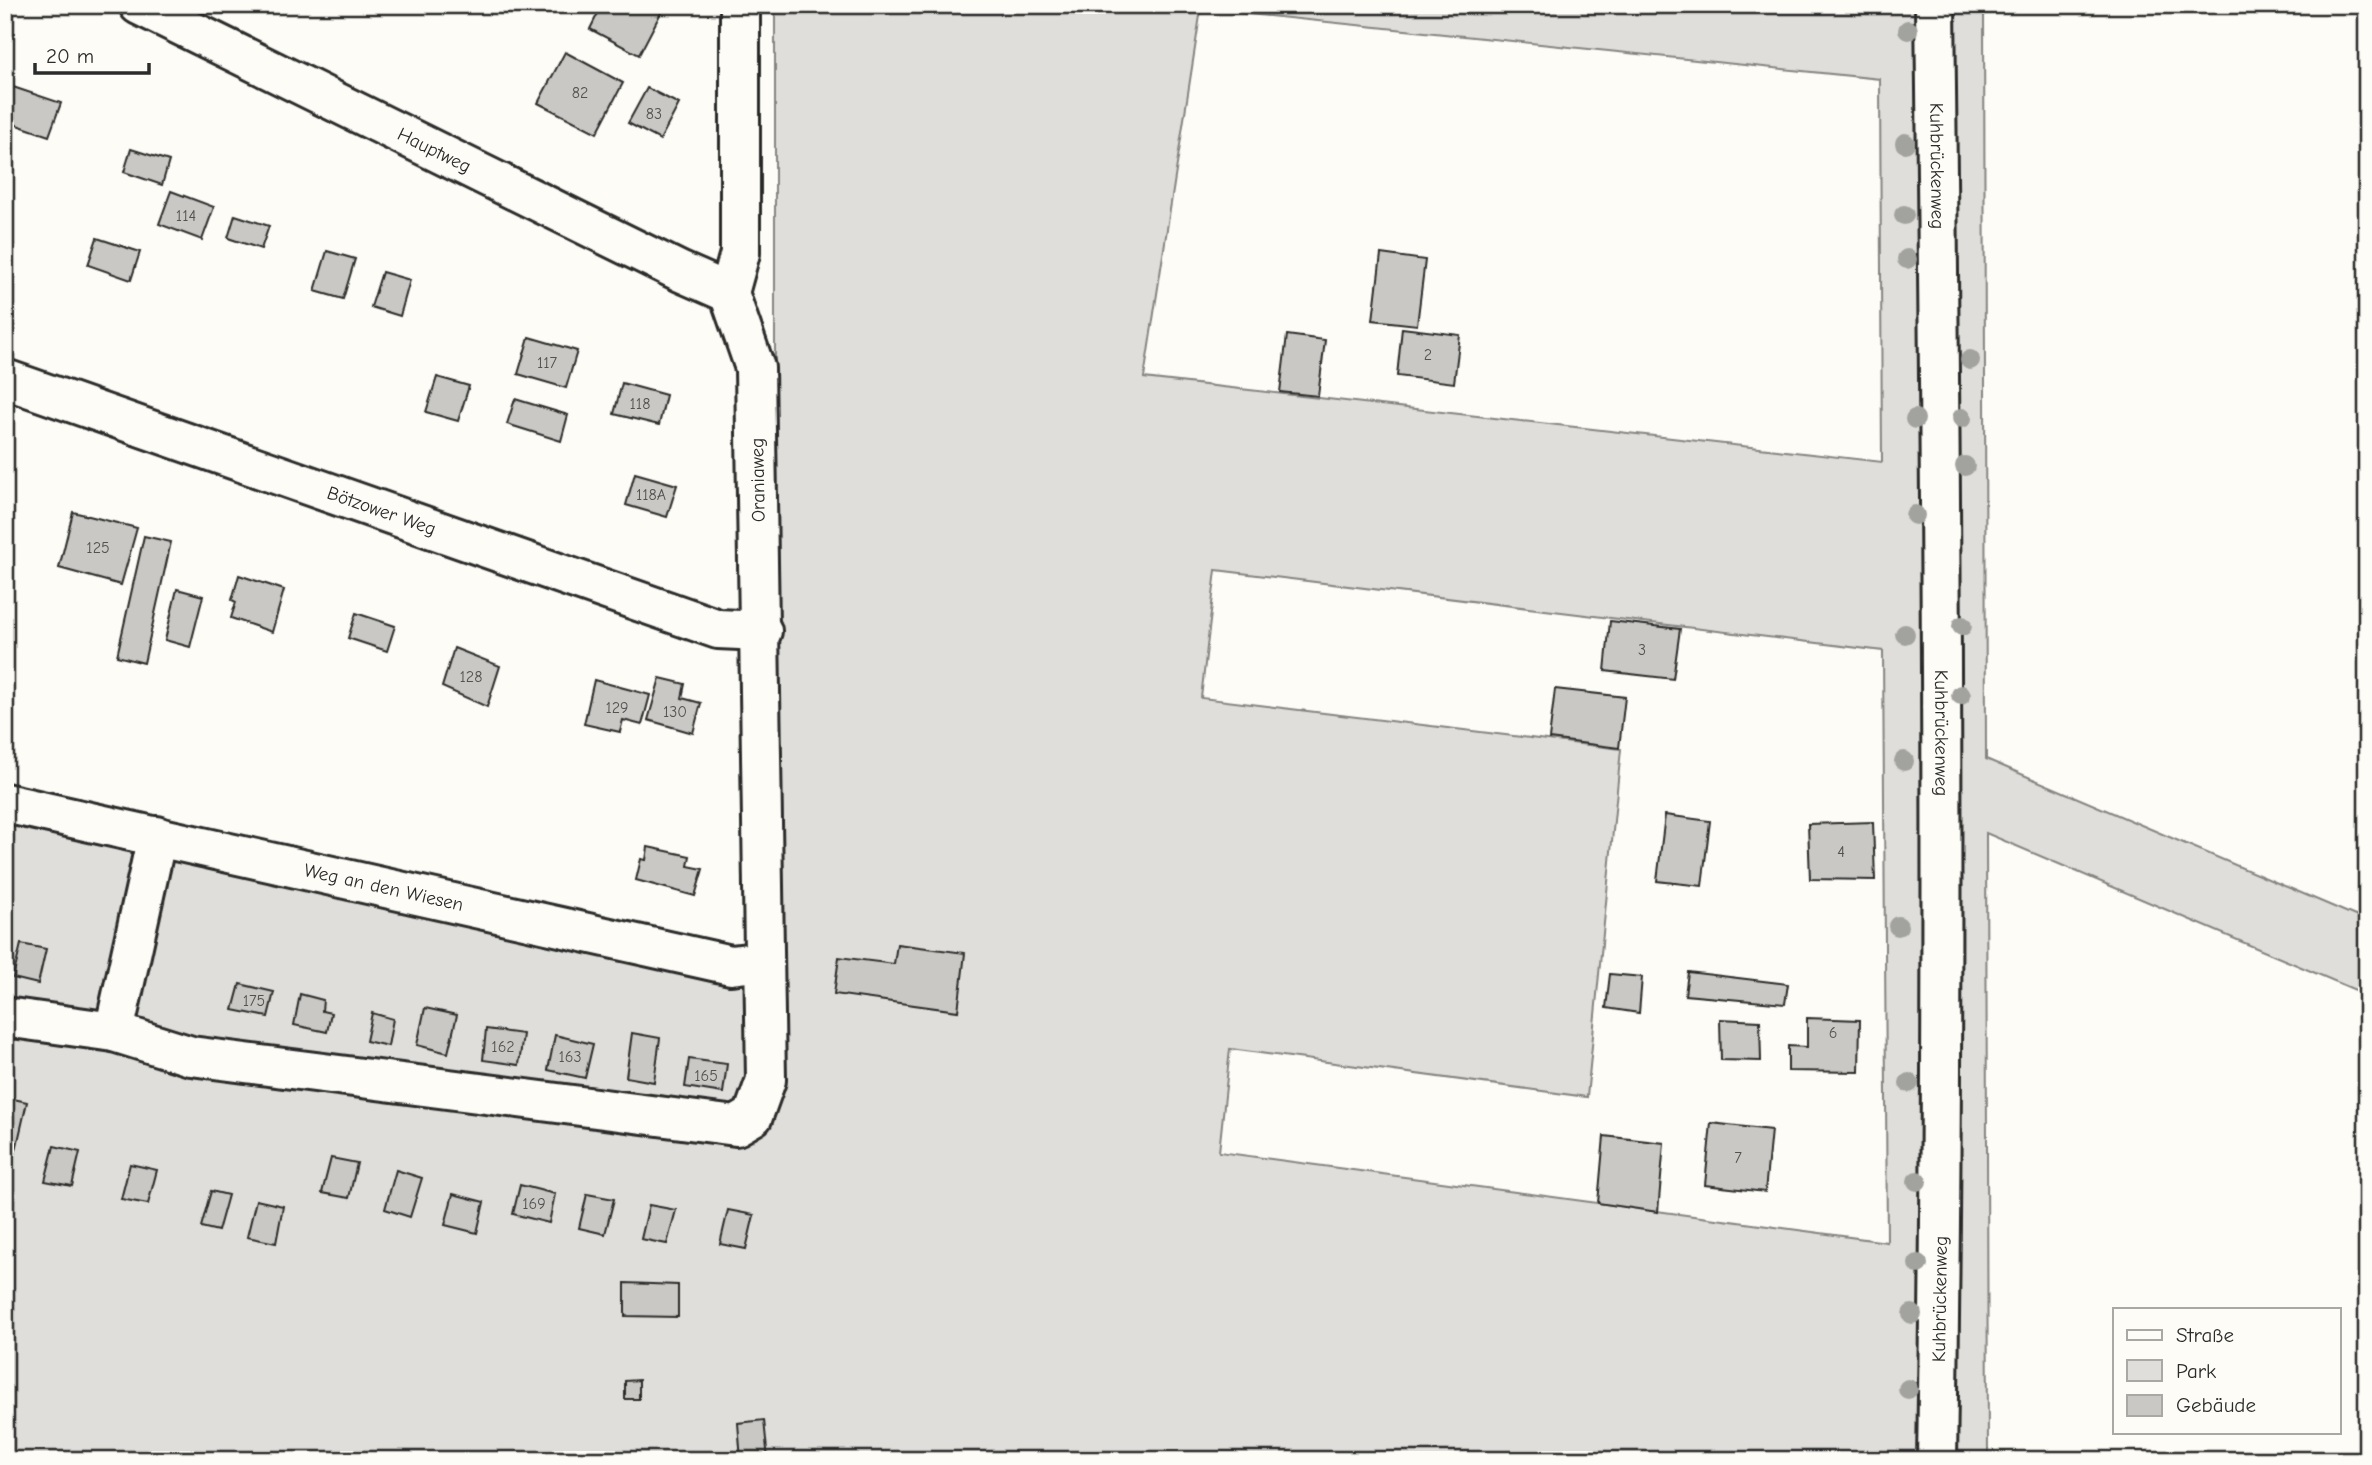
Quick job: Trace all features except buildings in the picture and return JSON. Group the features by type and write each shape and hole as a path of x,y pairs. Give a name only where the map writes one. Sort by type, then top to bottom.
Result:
{"street":[{"name":"Hauptweg","path":"139,5 668,266 729,293"},
{"path":"729,293 740,253 740,5"},
{"name":"Kuhbrückenweg","path":"1934,5 1942,521 1941,1238 1937,1460"},
{"name":"Oraniaweg","path":"5,1017 114,1032 191,1056 736,1126 754,1116 766,1080 762,631 755,368 729,293"},
{"name":"Bötzower Weg","path":"5,379 718,629 762,631"},
{"name":"Weg an den Wiesen","path":"5,803 731,965 765,961"},
{"path":"114,1032 157,836"}],"green space":[{"path":"775,5 1984,5 1986,759 2367,921 2367,995 1986,833 1988,1460 5,1460 5,818 775,981","holes":["1201,9 1880,79 1882,462 1144,378","1216,570 1883,651 1887,1242 1219,1152 1230,1049 1587,1097 1621,749 1201,698"]}]}
